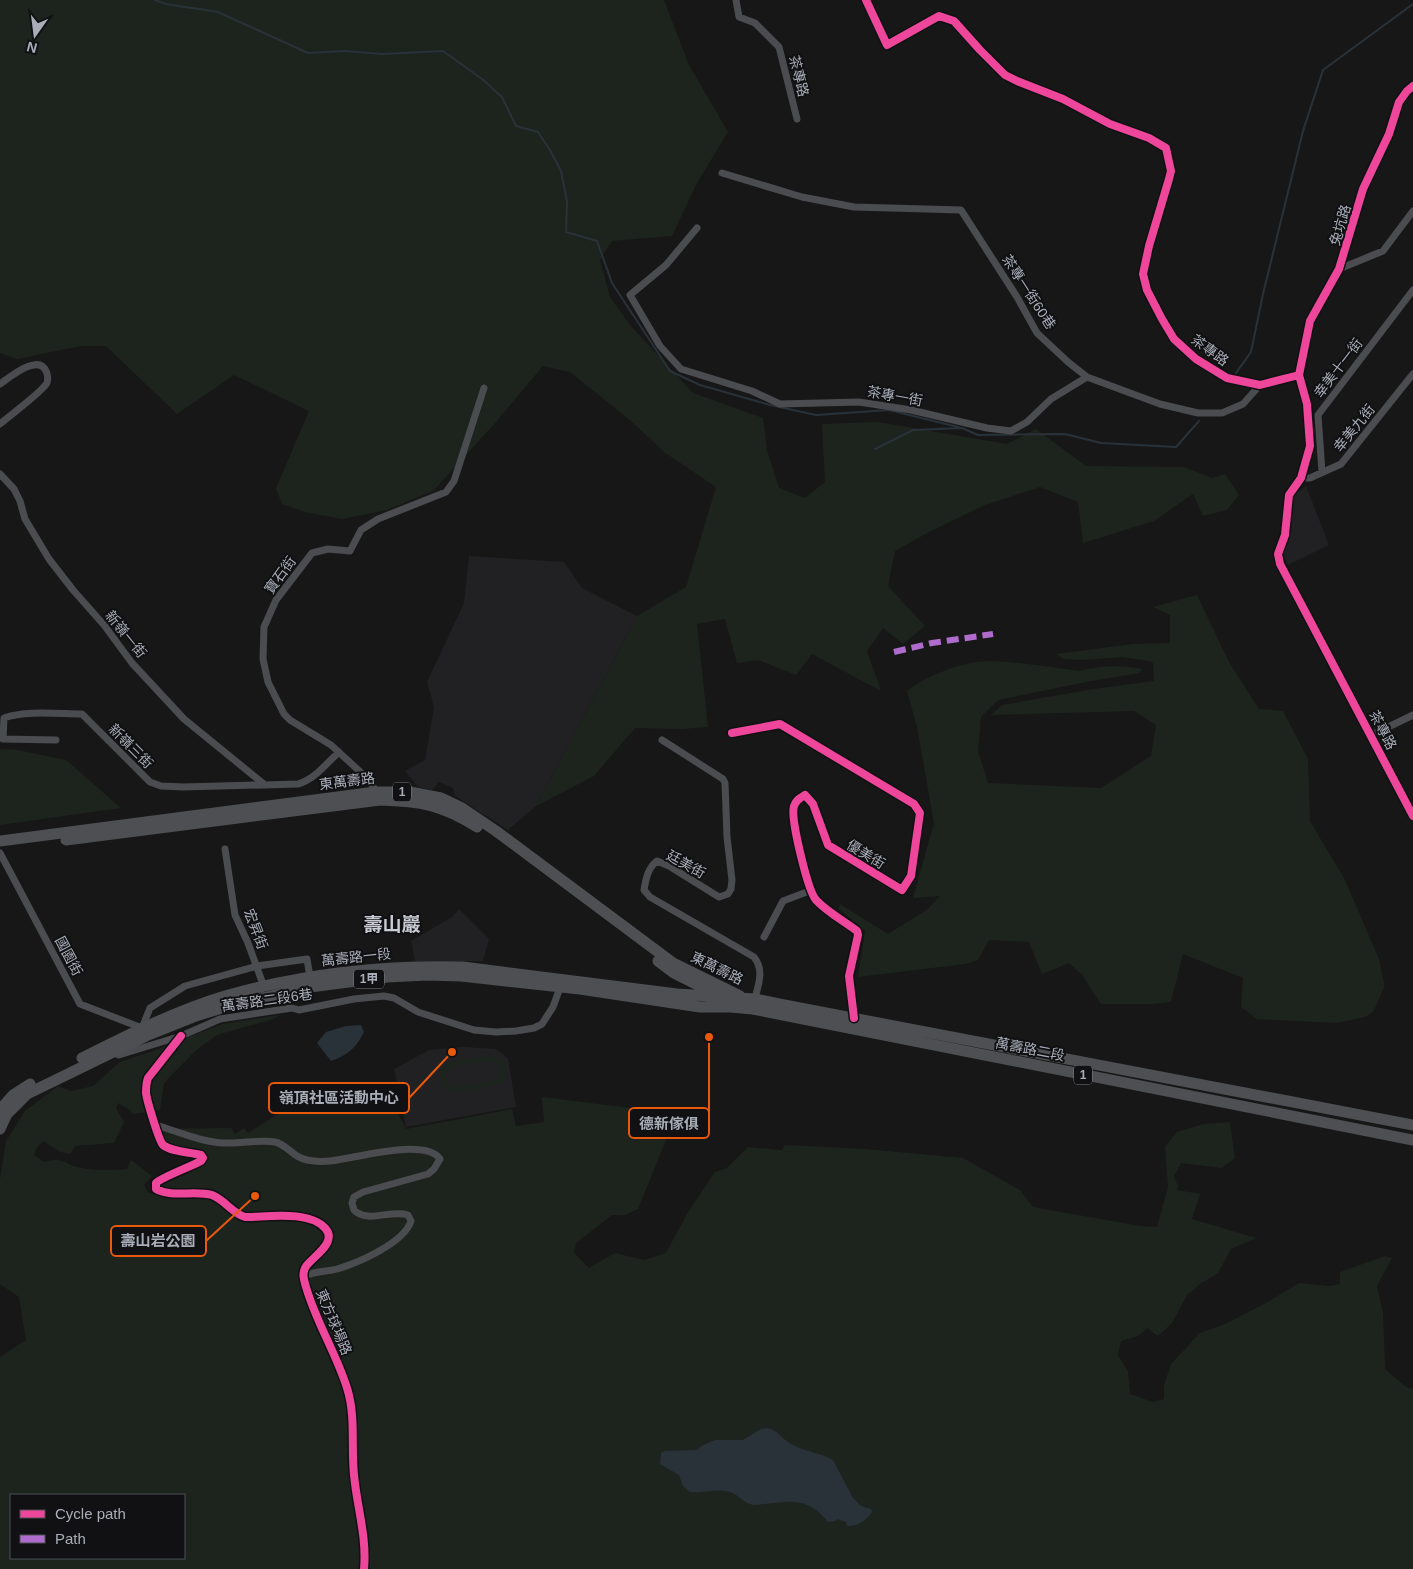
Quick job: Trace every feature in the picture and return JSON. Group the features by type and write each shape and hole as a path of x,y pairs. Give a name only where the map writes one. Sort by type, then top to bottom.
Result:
{"main road":[{"name":"東萬壽路","path":"0,841 410,792 441,798 462,808 496,831 673,963 751,1003"},
{"name":"東萬壽路","path":"0,849 378,796 428,804 461,816 485,832 679,976 722,998 730,1007"},
{"name":"萬壽路一段","path":"0,1129 2,1110 13,1095 24,1087 225,996 310,977 388,968 463,967 700,1007 730,1007"},
{"name":"萬壽路一段","path":"144,1032 228,1006 310,987 428,974 561,983 722,998 751,1003"},
{"path":"677,994 680,990 679,976"},
{"name":"萬壽路二段","path":"730,1007 751,1003 854,1018 1413,1125"},
{"name":"萬壽路二段","path":"751,1003 1413,1140"}],"street":[{"name":"茶專路","path":"736,0 739,17 755,23 779,47 797,119"},
{"name":"茶專路","path":"866,0 887,45 939,16 954,21 1004,74 1063,99 1110,124 1149,138 1166,148 1170,171 1149,246 1144,274 1147,290 1174,339 1196,359 1227,378 1260,385 1299,375 1307,404 1310,446 1301,478 1289,495 1285,535 1278,554 1280,564 1372,735 1413,816"},
{"name":"兔坑路","path":"1299,375 1310,321 1339,269 1363,189 1389,134 1400,102 1407,91 1413,86"},
{"name":"茶專一街60巷","path":"722,173 802,197 854,207 962,210 1017,297 1037,333 1087,377"},
{"path":"1339,269 1383,251 1413,211"},
{"name":"茶專一街","path":"697,228 666,265 630,295 660,346 681,369 752,391 780,404 859,402 911,410 987,428 1011,431 1027,422 1051,399 1087,377"},
{"name":"幸美十一街","path":"1322,472 1318,415 1413,290"},
{"path":"0,384 28,366 36,365 44,368 48,373 47,382 39,391 0,424"},
{"name":"幸美九街","path":"1301,478 1310,478 1341,464 1413,374"},
{"path":"1087,377 1160,404 1198,413 1222,413 1244,404 1260,385"},
{"name":"寶石街","path":"378,796 368,779 339,752 326,741 290,720 279,706 268,682 263,659 264,627 276,600 312,553 328,549 350,551 360,530 378,519 446,492 454,480 484,388"},
{"name":"新嶺一街","path":"0,474 14,489 20,501 25,520 49,559 73,590 104,624 132,663 184,719 265,785"},
{"name":"新嶺三街","path":"56,740 3,739 4,718 24,714 82,714 150,782 161,786 183,788 298,784 305,782 339,752"},
{"path":"1372,735 1413,715"},
{"name":"優美街","path":"732,733 780,724 914,804 920,813 910,876 902,890 828,845 813,804 805,795 798,799 794,805 795,832 815,899 857,931 858,935 849,976 854,1018"},
{"name":"廷美街","path":"662,740 722,779 725,783 727,837 732,880 731,889 728,894 719,897 669,866 657,861 652,865 646,876 644,890 650,897 754,957 760,969 760,977 751,1003"},
{"name":"宏昇街","path":"226,849 235,914 264,987"},
{"name":"國園街","path":"0,853 80,1004 144,1032"},
{"path":"764,938 783,902 812,890"},
{"path":"144,1032 150,1008 184,986 257,966 306,959 310,977"},
{"name":"萬壽路二段6巷","path":"181,1036 220,1019 236,1015 292,1008 299,1010 354,999 384,996 394,998 418,1012 474,1030 516,1031 534,1028 542,1024 549,1014 561,983"},
{"path":"110,1049 119,1056 181,1036"},
{"name":"東方球場路","path":"181,1036 148,1078 146,1095 162,1145 175,1150 201,1155 203,1158 190,1167 158,1180 156,1186 159,1190 212,1196 237,1214 245,1217 303,1217 326,1228 328,1237 326,1246 305,1268 303,1278 312,1307 342,1374 350,1399 354,1475 363,1531 364,1569"},
{"name":"東方球場路","path":"156,1125 213,1142 240,1144 262,1141 276,1142 297,1156 318,1162 346,1159 372,1152 403,1149 429,1152 439,1157 437,1166 428,1174 363,1192 352,1200 354,1210 362,1215 400,1213 408,1215 409,1225 399,1237 361,1261 334,1270 308,1274 303,1278"}],"shaded area":[{"path":"0,0 664,0 689,65 728,132 697,183 672,236 612,241 600,260 610,297 630,325 693,393 763,418 767,450 779,488 805,498 825,482 822,424 878,422 1007,444 1036,429 1086,466 1184,467 1212,478 1225,474 1239,495 1227,510 1203,516 1193,494 1154,521 1083,543 1078,502 1040,487 985,505 929,532 895,551 888,586 925,626 903,644 883,628 867,651 881,691 812,654 796,675 758,660 737,663 725,619 697,624 708,727 682,729 635,728 594,776 536,806 637,616 686,587 716,487 664,452 631,421 570,372 543,366 496,422 433,491 387,510 342,519 305,512 282,504 276,488 309,411 234,375 177,414 106,346 81,346 17,359 0,353"},
{"path":"1306,486 1329,545 1288,565 1283,554 1290,522 1291,504 1293,496"},
{"path":"469,556 564,562 582,588 637,616 536,806 508,830 455,796 453,788 439,782 432,790 418,787 405,771 425,760 434,707 427,682 464,603"},
{"path":"1197,595 1229,662 1259,709 1283,711 1308,759 1310,821 1345,880 1379,959 1384,988 1373,1012 1365,1017 1337,1023 1257,1019 1241,1007 1243,978 1183,954 1171,1002 1101,1004 1082,975 1069,963 1042,974 1029,942 989,940 978,960 965,964 858,977 865,931 839,909 840,904 888,934 928,909 940,896 913,898 934,823 917,727 907,691 935,674 957,666 990,661 1079,671 1110,666 1142,669 1139,673 998,700 981,717 978,751 988,783 1101,788 1151,756 1156,725 1134,711 991,715 1002,705 1154,681 1153,663 1149,661 1122,657 1081,660 1063,659 1056,654 1133,644 1170,643 1170,615 1153,607"},
{"path":"0,749 18,750 66,760 121,808 0,825"},
{"path":"459,909 489,939 483,961 415,961 411,941 452,917"},
{"path":"279,1015 274,1019 217,1035 195,1051 164,1083 160,1110 133,1114 118,1103 116,1108 124,1122 114,1143 75,1146 70,1154 61,1152 43,1141 36,1149 34,1155 44,1162 61,1160 76,1167 99,1170 127,1169 131,1160 152,1176 144,1185 148,1192 155,1195 155,1186 203,1159 167,1147 156,1129 231,1128 235,1134 244,1128 248,1133 293,1104 315,1084 315,1100 361,1091 394,1105 406,1129 512,1109 516,1126 544,1122 542,1097 655,1111 666,1140 638,1209 625,1215 612,1215 576,1243 574,1253 589,1268 615,1253 644,1260 666,1253 688,1212 715,1172 727,1168 748,1147 782,1150 785,1145 866,1149 963,1158 1020,1190 1033,1207 1140,1226 1157,1227 1168,1187 1165,1147 1177,1132 1204,1124 1230,1122 1235,1158 1222,1168 1181,1163 1174,1176 1178,1186 1177,1190 1200,1194 1192,1219 1256,1238 1231,1249 1218,1273 1187,1295 1172,1323 1158,1336 1147,1328 1138,1336 1121,1341 1118,1355 1128,1371 1130,1394 1153,1402 1164,1399 1164,1385 1171,1364 1200,1333 1225,1324 1266,1303 1299,1283 1329,1286 1340,1284 1340,1272 1385,1256 1392,1258 1377,1286 1383,1313 1385,1369 1406,1387 1413,1389 1413,1569 0,1569 0,1357 26,1340 19,1297 0,1284 0,1179 6,1141 25,1111 58,1086 71,1091 93,1086 120,1062 222,1024"},
{"path":"361,1025 364,1032 358,1042 351,1050 337,1059 331,1061 317,1043 326,1032 346,1026"},
{"path":"463,1047 496,1049 508,1058 516,1107 406,1127 394,1069 429,1050"},
{"path":"489,1056 500,1058 505,1066 506,1073 500,1083 468,1091 452,1091 445,1088 441,1081 440,1073 443,1067 457,1060","holes":["493,1062 498,1066 500,1072 495,1081 455,1087 447,1080 446,1075 453,1066"]},
{"path":"768,1428 796,1447 833,1460 853,1498 861,1506 871,1509 870,1515 858,1524 847,1526 846,1522 837,1519 828,1522 819,1513 803,1503 785,1502 754,1505 747,1503 733,1493 725,1491 690,1492 683,1486 679,1475 660,1464 661,1453 665,1451 696,1450 715,1440 743,1440 761,1429"}],"waterway":[{"path":"155,0 166,4 218,12 308,53 345,51 382,54 443,51 482,79 502,97 516,126 538,132 561,171 567,202 566,232 597,241 612,283 670,371 700,385 770,405 816,415 889,410 962,428"},
{"path":"1236,373 1251,352 1263,294 1303,131 1323,70 1413,4"},
{"path":"875,449 913,430 962,428 978,435 1065,434 1101,443 1176,447 1199,421"}],"marked path":[{"path":"894,652 932,643 993,634"}],"cycle path":[{"path":"866,0 887,45 939,16 954,21 1005,75 1063,99 1110,124 1149,138 1166,148 1171,171 1149,246 1143,274 1147,290 1162,319 1174,339 1196,359 1227,378 1260,385 1299,375"},
{"path":"1413,86 1399,102 1389,134 1363,189 1339,269 1310,321 1299,375 1307,404 1310,446 1301,478 1289,495 1285,535 1278,554 1280,564 1413,816"},
{"path":"732,733 780,724 914,804 920,813 911,876 902,890 828,845 813,804 805,795 794,806 793,813 797,839 804,869 816,900 857,931 858,935 849,976 854,1018"},
{"path":"181,1036 148,1078 146,1093 153,1120 163,1145 176,1150 201,1155 203,1158 201,1161 159,1181 156,1183 156,1189 176,1194 198,1193 212,1195 236,1213 245,1217 287,1216 309,1219 318,1222 325,1228 328,1234 326,1245 305,1268 304,1278 310,1300 337,1362 350,1399 353,1464 363,1534 364,1569"}],"place":[{"name":"德新傢俱","path":"709,1037"},
{"name":"嶺頂社區活動中心","path":"452,1052"},
{"name":"壽山岩公園","path":"255,1196"}],"district":[{"name":"壽山巖","path":"392,924"}]}
